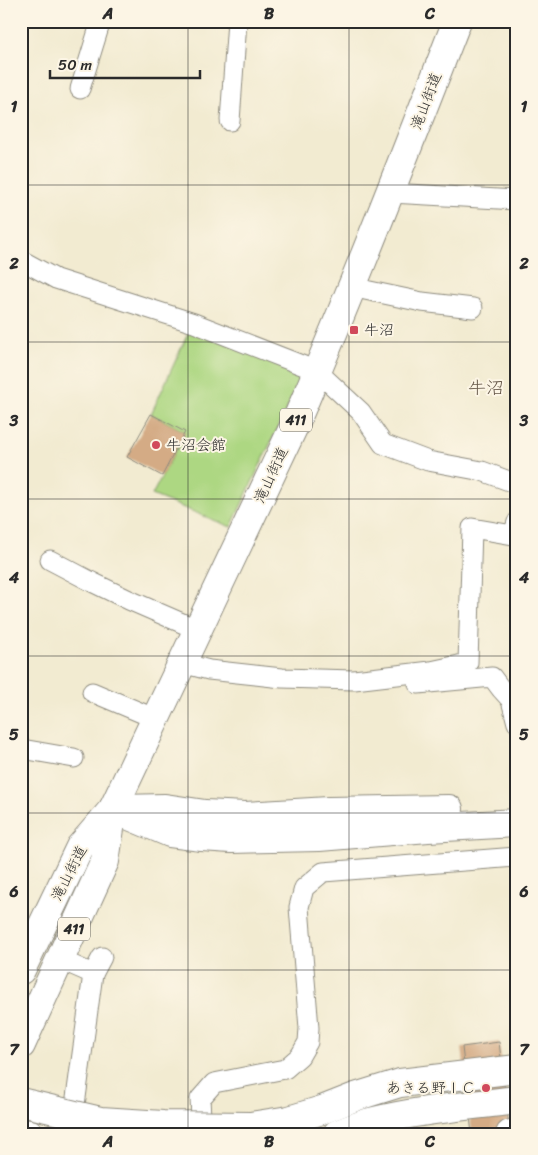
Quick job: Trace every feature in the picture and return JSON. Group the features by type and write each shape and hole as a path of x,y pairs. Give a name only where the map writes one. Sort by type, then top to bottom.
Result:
{"highway":[{"name":"滝山街道","path":"21,970 80,847 113,809 294,426 390,193 456,21"},
{"path":"113,809 165,808 205,814 245,816 329,811 517,806"},
{"name":"滝山街道","path":"21,1045 106,861 113,809"},
{"path":"113,809 170,833 232,839 319,837 517,823"},
{"path":"289,1120 319,1105 376,1070 517,1052"},
{"path":"250,1126 289,1120 400,1082 517,1069"},
{"path":"21,1115 163,1125 250,1126 303,1121 402,1098 517,1084"},
{"path":"337,1134 368,1122 396,1116 517,1100"},
{"path":"21,1102 101,1121"},
{"path":"396,1134 517,1118"},
{"path":"21,1133 30,1134"},
{"path":"510,1134 517,1133"}],"street":[{"path":"80,89 101,21"},
{"path":"230,121 238,21"},
{"path":"390,193 517,200"},
{"path":"21,260 56,279 194,323 317,372 361,412 383,444 428,461 482,470 517,484"},
{"path":"353,285 365,290 422,302 473,308"},
{"path":"182,662 209,670 282,678 354,680 431,670 468,662 472,528 513,535 517,522"},
{"path":"50,560 129,600 198,630"},
{"path":"354,680 373,688 492,676 501,689 514,699 517,723"},
{"path":"92,692 156,719"},
{"path":"21,749 74,758"},
{"path":"202,1134 200,1100 214,1083 285,1069 300,1056 308,1042 310,1028 299,907 304,888 323,872 517,857"},
{"path":"61,960 97,966 71,1134"}],"green space":[{"path":"190,329 303,374 231,527 152,495 185,432 151,414"}],"building":[{"name":"牛沼会館","path":"151,414 185,432 162,476 127,457"},
{"name":"あきる野ＩＣ","path":"499,1042 510,1134 472,1134 462,1047"}],"place":[{"name":"牛沼","path":"354,330"},
{"name":"牛沼会館","path":"156,445"},
{"name":"あきる野ＩＣ","path":"486,1088"}],"district":[{"name":"牛沼","path":"486,388"}]}
